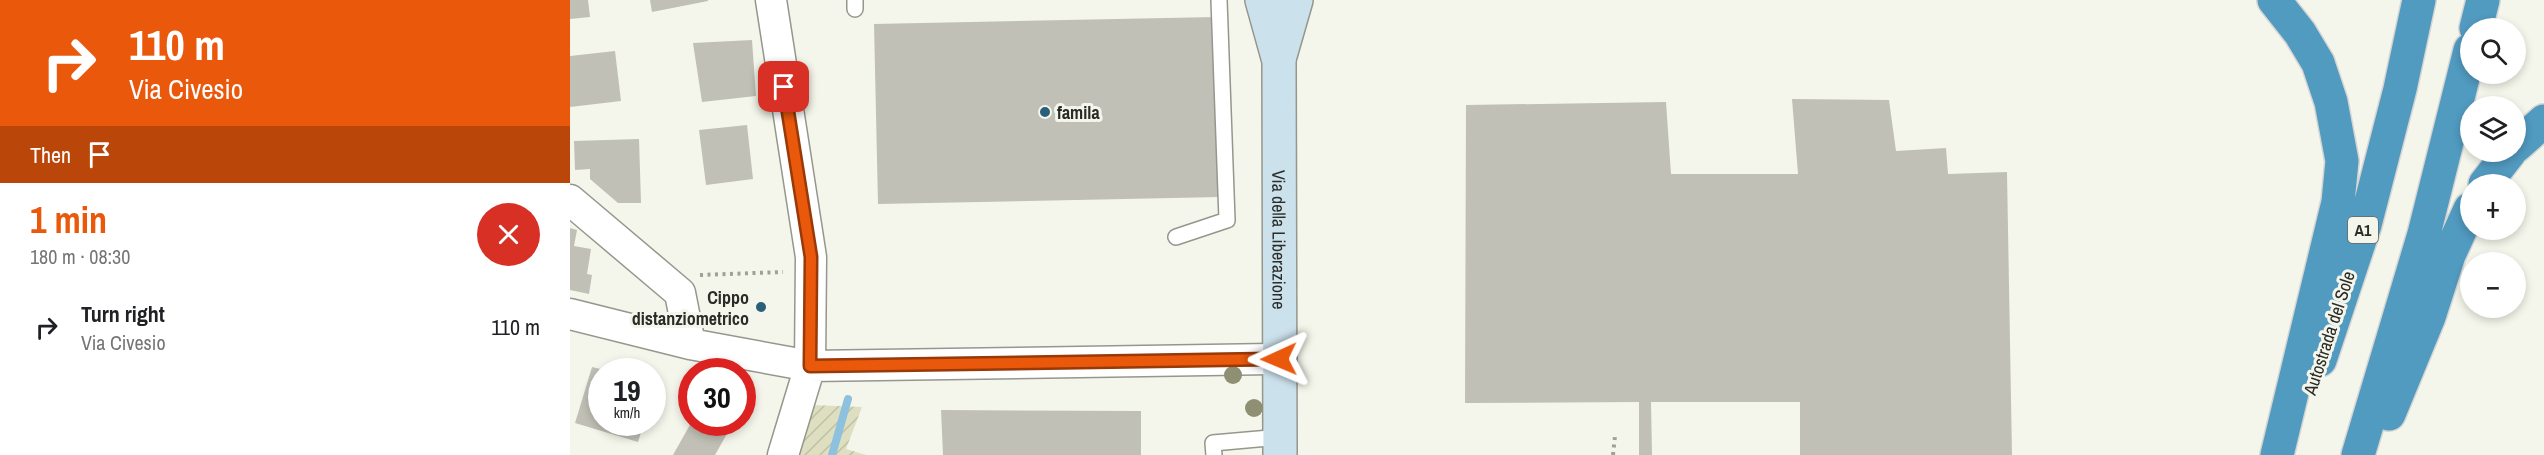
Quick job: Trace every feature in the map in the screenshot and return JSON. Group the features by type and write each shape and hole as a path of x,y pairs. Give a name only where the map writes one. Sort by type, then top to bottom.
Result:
{"highway":[{"path":"2274,0 2300,33 2318,63 2331,102 2342,161 2338,201 2277,455"},
{"name":"Autostrada del Sole","path":"2289,455 2365,225 2400,88 2419,0"},
{"path":"2478,18 2483,0"},
{"path":"2358,455 2424,234 2462,84"},
{"path":"2526,137 2544,121"},
{"path":"2372,455 2430,316 2460,232"}],"street":[{"path":"771,0 811,257 810,366 783,455"},
{"name":"Via della Liberazione","path":"1262,0 1279,61 1280,446"},
{"name":"Via della Liberazione","path":"1279,61 1296,0"},
{"path":"570,200 680,293 690,344"},
{"path":"570,314 690,344 810,366 1279,359"}],"lane":[{"path":"1176,237 1227,220 1220,105 1219,0"},
{"path":"1214,455 1213,443 1280,446"}],"path":[{"path":"660,277 811,270"},
{"path":"1613,455 1615,436"}],"green space":[{"path":"813,405 862,407 846,449 866,455 798,455 806,436"}],"building":[{"path":"570,0 588,0 590,17 570,19"},
{"path":"650,0 708,0 708,1 652,12"},
{"path":"1216,17 1220,197 878,204 874,24"},
{"path":"752,40 756,96 702,102 693,43"},
{"path":"615,51 621,101 570,107 570,56"},
{"path":"1792,99 1889,100 1896,151 1946,148 1948,174 2007,172 2012,455 1800,455 1800,402 1651,402 1652,455 1639,455 1639,402 1465,403 1466,105 1666,102 1671,174 1798,174"},
{"path":"747,125 753,179 706,185 699,130"},
{"path":"639,139 641,203 618,203 590,179 590,169 575,170 574,141"},
{"path":"570,228 577,230 574,246 591,249 587,274 592,275 589,294 570,290"},
{"path":"588,380 588,427 575,423"},
{"path":"941,410 1141,411 1141,455 943,455"},
{"path":"618,436 640,436 638,442"},
{"path":"684,436 726,436 715,455 673,455"}],"waterway":[{"path":"832,455 848,399"}],"place":[{"name":"famila","path":"1045,112"},
{"name":"Cippo distanziometrico","path":"761,307"}],"route":[{"path":"784,87 811,257 810,366 1279,359"}]}
